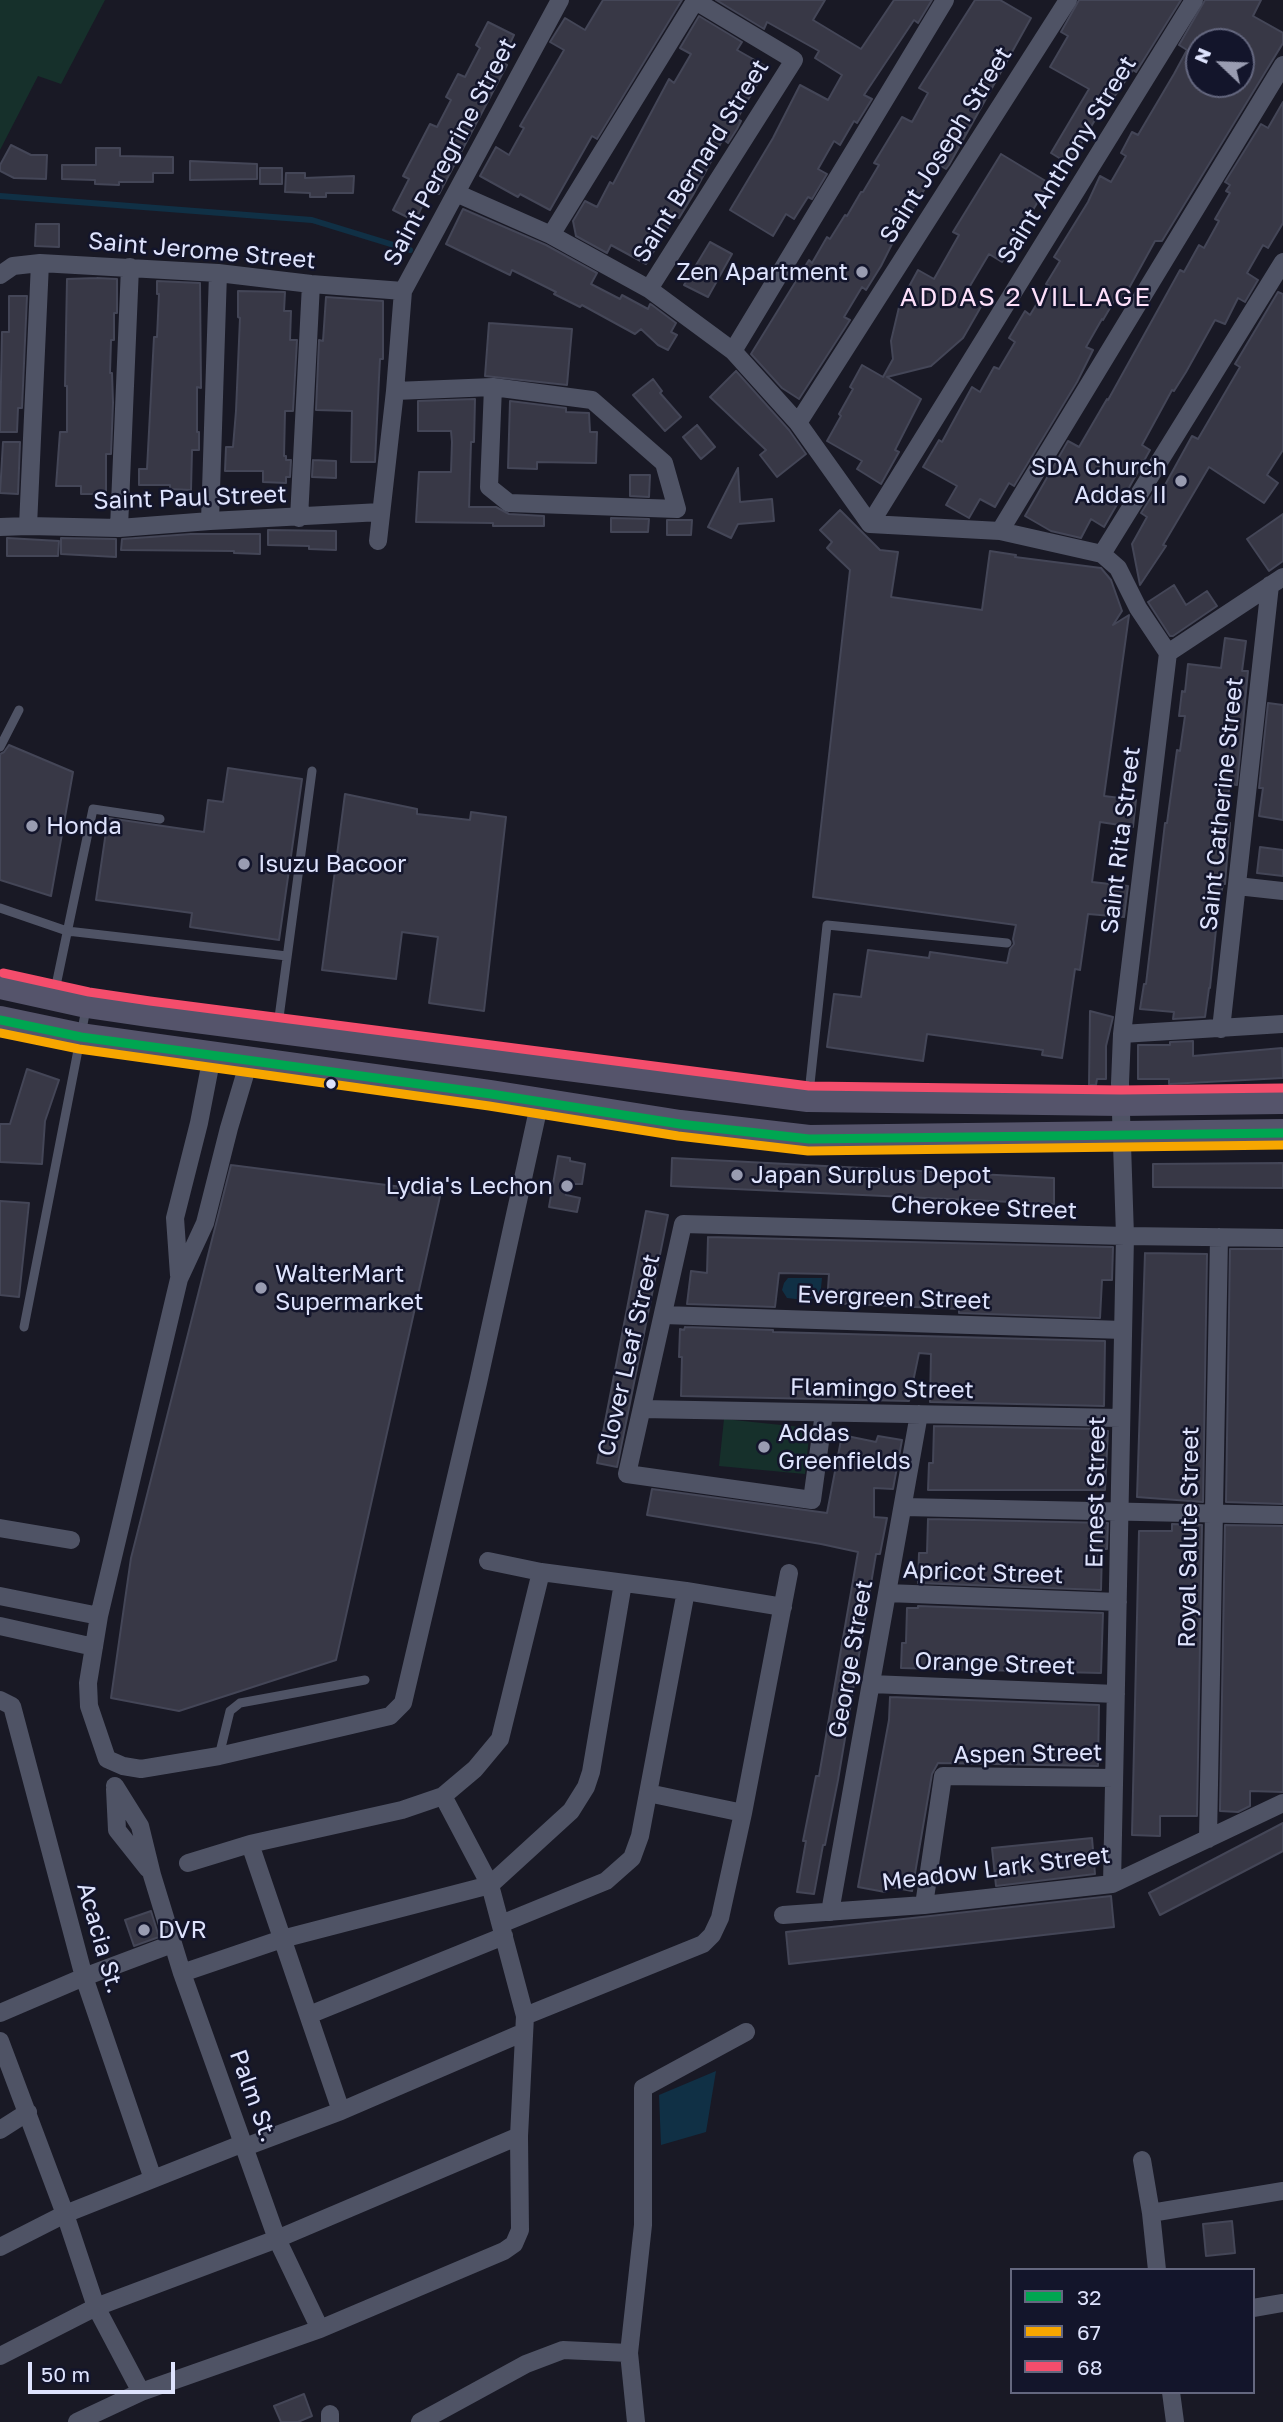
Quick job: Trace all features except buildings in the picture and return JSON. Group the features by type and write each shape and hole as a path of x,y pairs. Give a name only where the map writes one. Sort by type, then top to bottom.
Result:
{"main road":[{"path":"0,985 87,1004 277,1031 808,1098 1122,1102 1283,1100"},
{"path":"0,1020 81,1037 540,1101 680,1124 809,1139 1283,1133"}],"street":[{"name":"Saint Peregrine Street","path":"378,541 403,291 560,0"},
{"path":"551,235 694,0"},
{"name":"Saint Bernard Street","path":"649,289 794,60 694,0"},
{"path":"733,351 945,0"},
{"name":"Saint Joseph Street","path":"799,423 1068,0"},
{"name":"Saint Anthony Street","path":"870,524 1195,0"},
{"path":"1000,531 1283,65"},
{"path":"456,193 551,235 649,289 733,351 799,423 870,524 1000,531 1102,554 1118,568 1138,608 1168,653 1277,581"},
{"path":"1102,554 1283,262"},
{"path":"28,526 40,263"},
{"name":"Saint Jerome Street","path":"0,275 13,266 40,263 218,273 403,291"},
{"path":"119,528 130,267"},
{"path":"210,521 218,273"},
{"path":"299,518 311,284"},
{"path":"395,391 493,387 592,400 664,463 677,509 509,503 489,487 493,387"},
{"name":"Saint Paul Street","path":"0,527 119,528 381,512"},
{"name":"Saint Catherine Street","path":"1221,1029 1277,581"},
{"name":"Saint Rita Street","path":"1122,1102 1122,1034 1168,653"},
{"path":"1237,886 1283,891"},
{"path":"1122,1034 1283,1024"},
{"path":"179,1279 175,1218 212,1056"},
{"path":"179,1279 205,1223 249,1061"},
{"path":"107,1759 123,1766 141,1769 219,1756 390,1716 403,1703 478,1384 540,1101"},
{"name":"Ernest Street","path":"1112,1884 1125,1236 1122,1102"},
{"path":"184,1182 214,1189"},
{"name":"Cherokee Street","path":"683,1224 1283,1238"},
{"name":"Clover Leaf Street","path":"683,1224 627,1474 812,1500 824,1413"},
{"name":"Royal Salute Street","path":"1208,1839 1219,1237"},
{"name":"Palm St.","path":"179,1279 99,1616 88,1683 89,1706 115,1786 140,1826 172,1944 277,2239 320,2329"},
{"name":"Evergreen Street","path":"663,1315 1123,1330"},
{"name":"Flamingo Street","path":"642,1409 1121,1418"},
{"name":"George Street","path":"830,1912 919,1414"},
{"path":"903,1507 1283,1515"},
{"path":"0,1528 71,1540"},
{"path":"488,1561 541,1572 783,1607"},
{"path":"188,1863 250,1844 402,1810 443,1796 475,1769 500,1739 541,1572"},
{"path":"0,2247 65,2214 341,2110 702,1944 712,1935 720,1917 789,1573"},
{"path":"182,1973 282,1939 490,1885 571,1811 586,1787 591,1772 623,1583"},
{"path":"309,2015 606,1881 632,1858 640,1836 686,1591"},
{"name":"Apricot Street","path":"887,1594 1118,1602"},
{"path":"0,1596 99,1616"},
{"path":"0,1626 94,1647"},
{"name":"Orange Street","path":"871,1684 1116,1694"},
{"name":"Acacia St.","path":"6,1703 84,1977 153,2179"},
{"name":"Aspen Street","path":"924,1905 943,1776 1114,1778"},
{"path":"648,1793 743,1812"},
{"path":"77,2422 141,2392 320,2329 514,2244 520,2230 519,2136 524,2024 490,1885 443,1796"},
{"name":"Meadow Lark Street","path":"783,1915 924,1905 1112,1884 1283,1803"},
{"path":"250,1844 341,2110"},
{"path":"0,2012 172,1944"},
{"path":"636,2422 629,2353 643,2225 643,2088 746,2032"},
{"path":"0,2041 65,2214 96,2307 141,2392"},
{"path":"0,2130 28,2112"},
{"path":"0,2356 96,2307 277,2239 519,2136"},
{"path":"1142,2160 1157,2268"},
{"path":"1151,2213 1283,2190"},
{"path":"1255,2308 1283,2303"},
{"path":"420,2422 526,2364 563,2350 629,2353"},
{"path":"1171,2394 1175,2422"}],"lane":[{"path":"0,747 19,710"},
{"path":"277,1031 312,771"},
{"path":"54,997 93,808 160,818"},
{"path":"0,908 68,931 287,956"},
{"path":"808,1098 827,925 1007,943"},
{"path":"24,1327 87,1004"},
{"path":"219,1756 230,1711 240,1703 365,1680"}],"green space":[{"path":"0,0 105,0 61,84 38,76 0,150"},
{"name":"Addas Greenfields","path":"724,1419 810,1428 805,1474 719,1466"}],"water":[{"path":"788,1278 822,1278 820,1298 787,1298 782,1290"},
{"path":"716,2071 706,2132 661,2145 659,2095"}],"waterway":[{"path":"0,196 312,220 410,250"}],"transit line":[{"name":"68","path":"3,973 89,992 150,1001 809,1086 1121,1090 1283,1088"},
{"name":"32","path":"0,1020 81,1037 491,1094 680,1124 809,1139 1283,1133"},
{"name":"67","path":"0,1033 79,1049 489,1106 678,1136 808,1151 1283,1145"}],"place":[{"name":"Zen Apartment","path":"862,272"},
{"name":"SDA Church Addas II","path":"1181,481"},
{"name":"Honda","path":"32,826"},
{"name":"Isuzu Bacoor","path":"244,864"},
{"name":"Japan Surplus Depot","path":"737,1175"},
{"name":"Lydia's Lechon","path":"567,1186"},
{"name":"WalterMart Supermarket","path":"261,1288"},
{"name":"Addas Greenfields","path":"764,1447"},
{"name":"DVR","path":"144,1930"}],"district":[{"name":"ADDAS 2 VILLAGE","path":"1026,298"}]}
